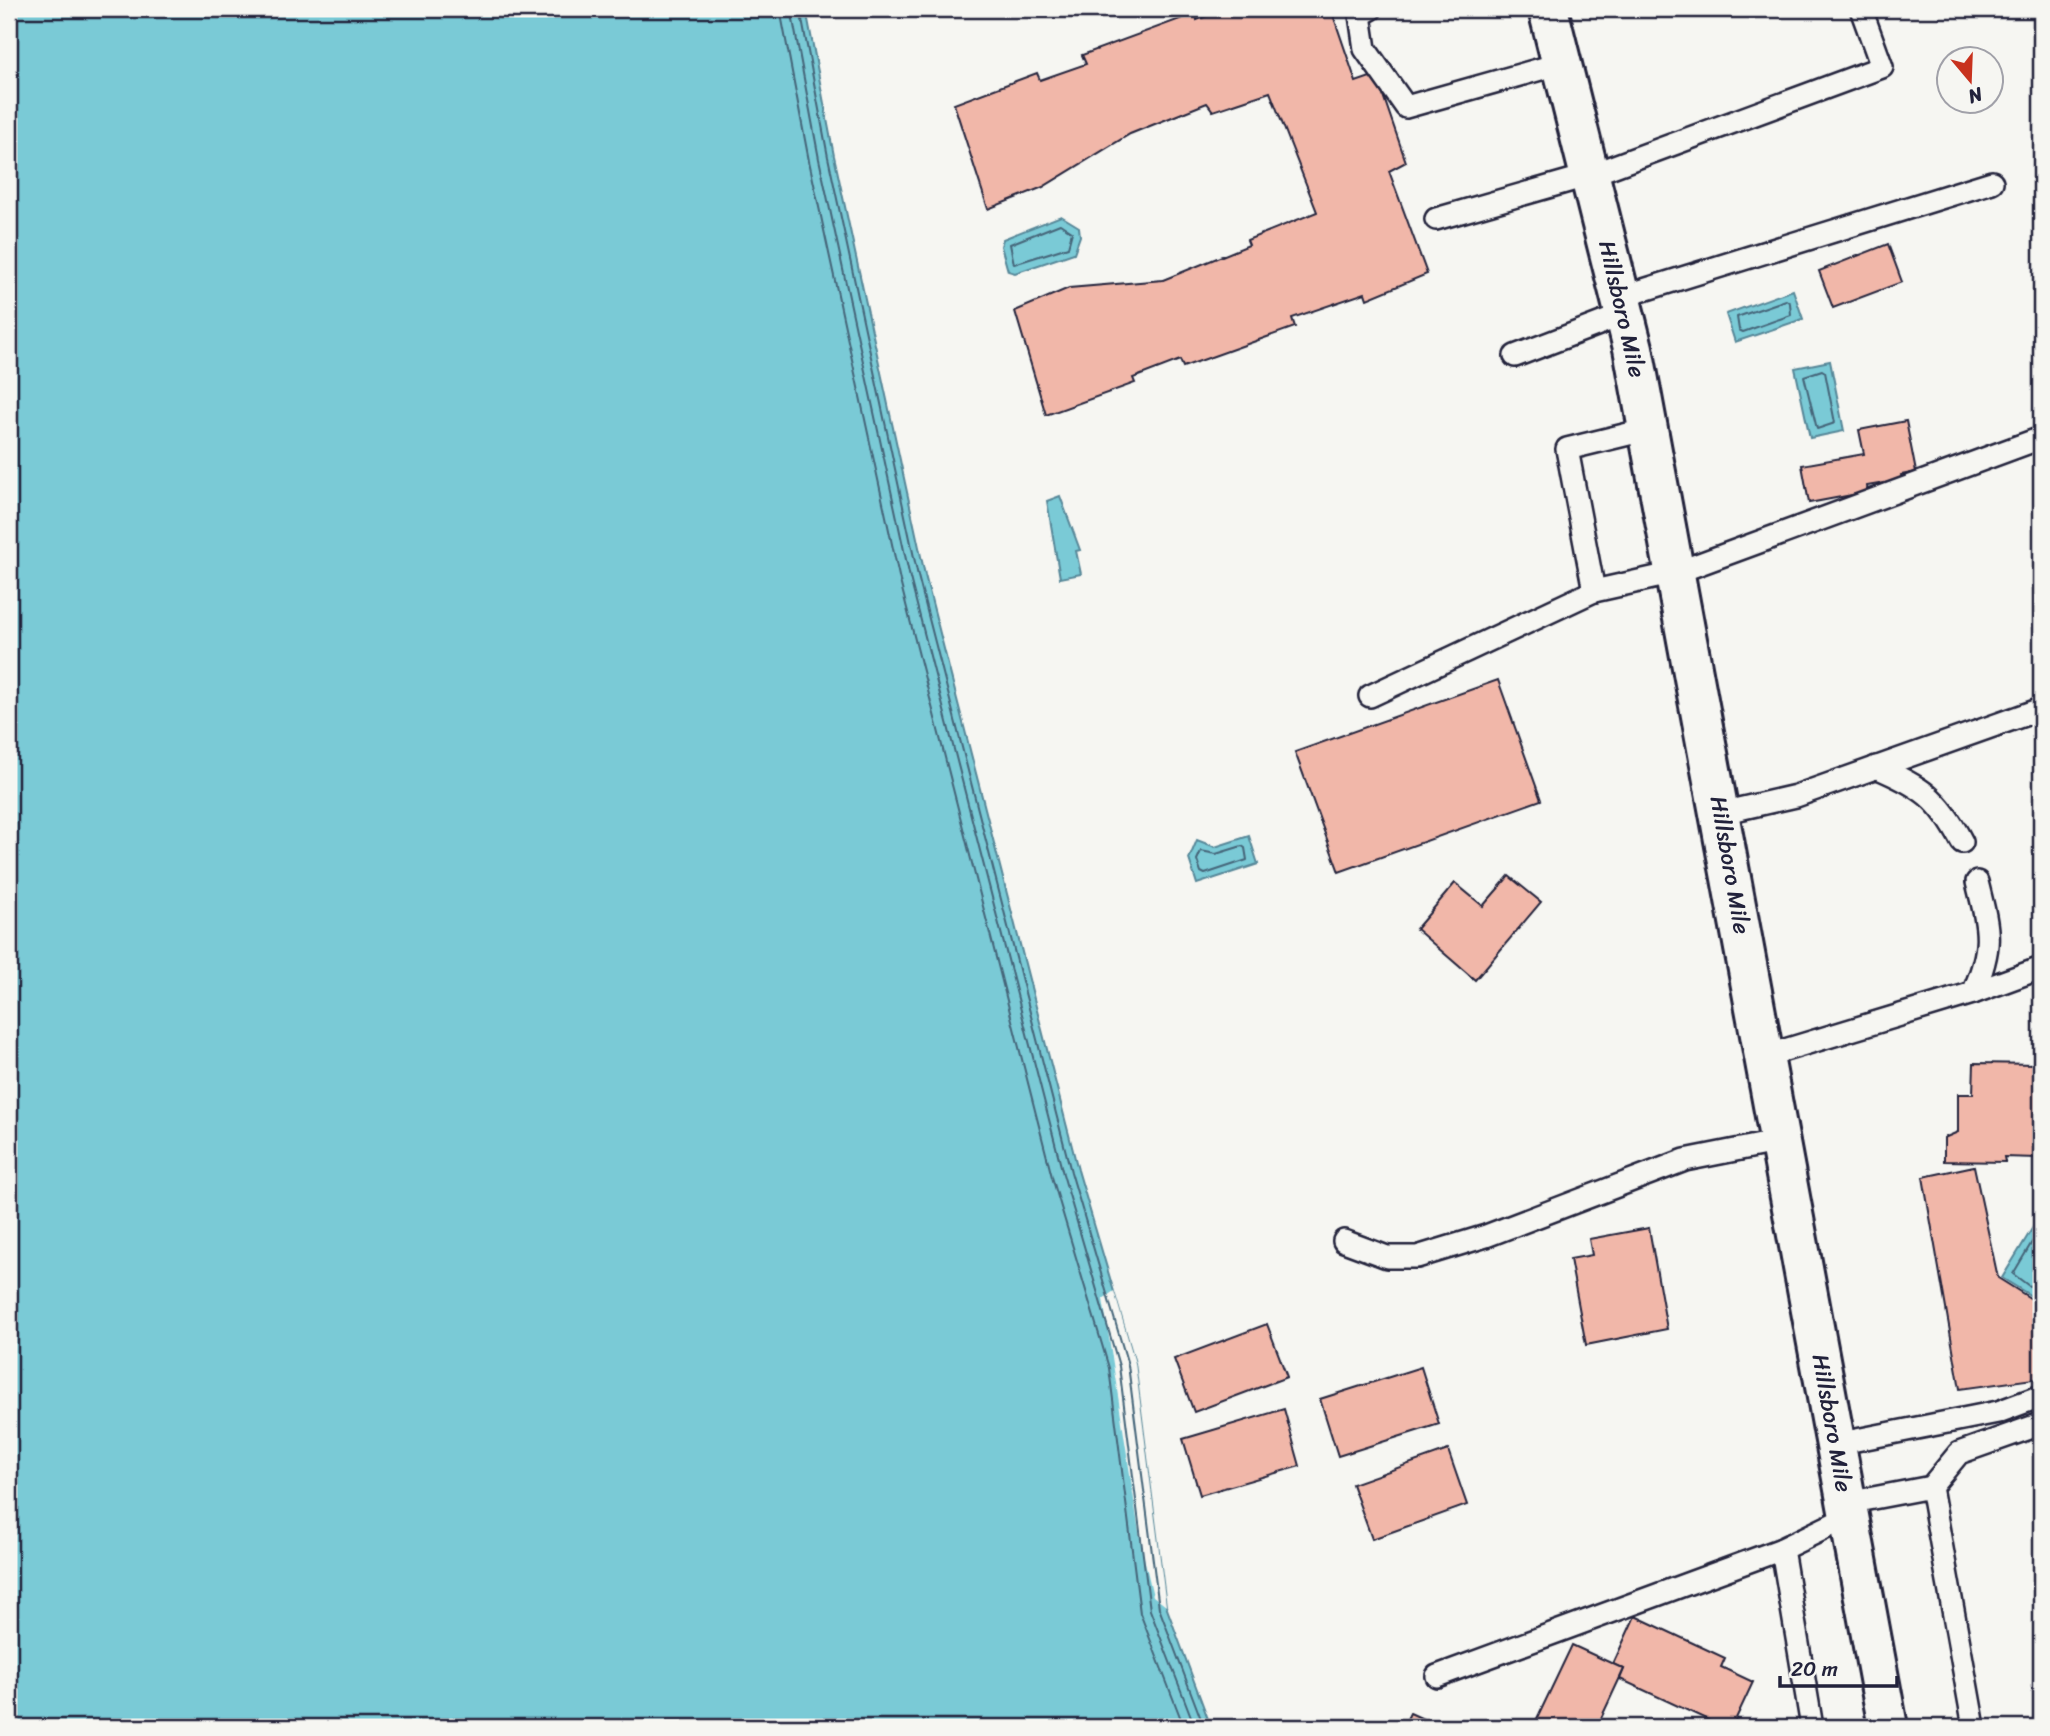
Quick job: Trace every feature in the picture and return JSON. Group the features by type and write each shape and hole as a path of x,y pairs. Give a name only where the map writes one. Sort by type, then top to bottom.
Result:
{"main road":[{"name":"Hillsboro Mile","path":"1548,9 1623,305 1648,429 1888,1727"}],"lane":[{"path":"1371,9 1360,15 1364,49 1406,107 1562,63"},
{"path":"1436,219 1590,175 1882,67 1861,9"},
{"path":"1515,356 1623,305 1992,182"},
{"path":"1594,591 1567,449 1648,429"},
{"path":"1370,696 1594,591 1675,573 2041,438"},
{"path":"1721,813 1796,796 2041,709"},
{"path":"1876,767 1913,783 1933,798 1947,813 1962,842"},
{"path":"1973,993 1986,964 1989,932 1977,882"},
{"path":"1765,1056 1973,993 2041,968"},
{"path":"1344,1241 1387,1258 1417,1257 1486,1236 1685,1160 1781,1141"},
{"path":"1836,1444 1998,1412 2041,1396"},
{"path":"1437,1676 1782,1549 1848,1510 1931,1487 1959,1454 2041,1424"},
{"path":"1931,1487 1974,1727"},
{"path":"1782,1549 1812,1727"}],"water":[{"path":"9,9 806,9 834,156 925,575 1078,1170 1135,1363 1166,1606 1211,1727 9,1727"},
{"path":"1061,216 1079,227 1080,236 1074,253 1015,273 1008,271 1001,246 1003,239"},
{"path":"1793,290 1803,319 1735,342 1726,314"},
{"path":"1830,361 1844,431 1810,438 1795,368"},
{"path":"1060,496 1080,550 1076,551 1081,574 1060,578 1047,501"},
{"path":"1249,836 1258,864 1197,884 1189,859 1197,840 1215,847"},
{"path":"2041,1214 2041,1283 2033,1297 2002,1278"}],"pier":[{"path":"1114,1291 1135,1363 1166,1606 1153,1596 1141,1545 1103,1299"}],"building":[{"path":"1223,9 1331,9 1356,82 1376,75 1406,162 1389,171 1427,274 1367,299 1365,293 1292,318 1295,327 1183,367 1180,360 1133,378 1135,383 1046,415 1015,311 1069,288 1163,280 1249,245 1247,240 1317,212 1270,92 1213,111 1207,103 1130,134 1043,187 988,209 954,104 1037,73 1040,80 1086,64 1082,55 1196,13 1197,20"},
{"path":"1888,244 1902,282 1833,308 1819,271"},
{"path":"1906,421 1916,472 1901,475 1902,480 1867,486 1868,492 1809,503 1802,465 1864,454 1859,430"},
{"path":"1498,680 1541,800 1339,872 1295,752"},
{"path":"1509,876 1541,902 1475,980 1416,929 1455,883 1483,906"},
{"path":"1974,1063 2038,1064 2037,1158 2004,1157 2005,1162 1944,1161 1944,1138 1958,1132 1958,1094 1973,1094"},
{"path":"1974,1166 1998,1278 2041,1305 2041,1378 1960,1389 1923,1177"},
{"path":"1649,1228 1667,1329 1586,1345 1570,1259 1592,1255 1589,1239"},
{"path":"1267,1324 1287,1377 1194,1412 1174,1359"},
{"path":"1421,1367 1439,1424 1338,1456 1320,1399"},
{"path":"1284,1409 1300,1466 1200,1495 1183,1439"},
{"path":"1448,1450 1467,1505 1372,1539 1352,1484"},
{"path":"1635,1616 1725,1658 1721,1667 1753,1682 1732,1727 1723,1727 1620,1679 1624,1669 1613,1664"},
{"path":"1572,1645 1624,1669 1597,1727 1533,1727"},
{"path":"1410,1713 1441,1727 1403,1727"}]}
